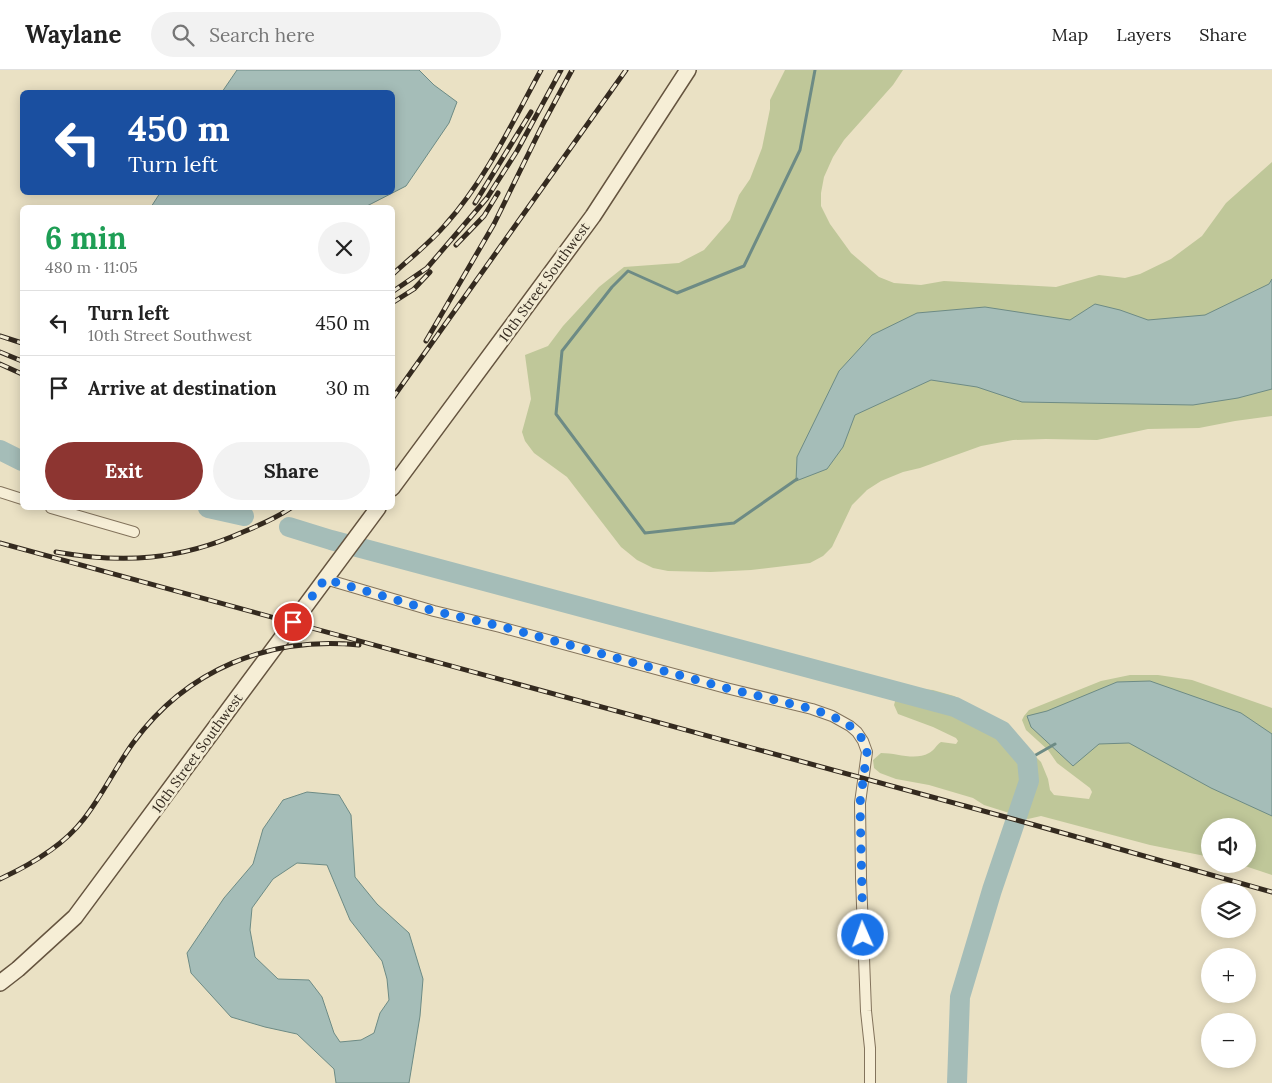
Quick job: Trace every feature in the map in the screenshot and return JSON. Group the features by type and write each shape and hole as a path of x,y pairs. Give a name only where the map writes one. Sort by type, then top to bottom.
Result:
{"main road":[{"name":"10th Street Southwest","path":"395,484 593,216 688,70"},
{"name":"10th Street Southwest","path":"0,983 75,917 376,510"}],"street":[{"path":"0,492 20,498"},
{"path":"58,510 134,532"},
{"path":"325,579 434,611 500,626 726,688 812,709 832,716 857,732 863,740 867,752 860,803 861,878 866,1011 870,1048 870,1083"}],"green space":[{"path":"785,70 903,70 893,85 844,140 833,157 824,177 821,193 821,206 830,224 851,253 879,277 894,283 921,285 944,281 1056,287 1099,275 1125,278 1140,274 1171,259 1202,236 1226,203 1272,162 1272,416 1199,428 1148,429 1097,440 1013,440 981,446 920,468 903,472 881,481 867,490 852,505 832,547 823,556 810,563 751,570 711,572 668,571 653,568 637,560 621,547 567,477 534,453 525,441 522,432 531,399 525,355 548,346 563,326 599,287 624,267 679,263 704,250 730,220 739,195 750,179 762,148 770,100"},
{"path":"1130,675 1158,675 1192,680 1272,708 1272,875 1256,870 1256,818 1201,818 1201,855 1150,845 1041,816 1028,819 984,805 973,798 929,785 896,779 880,773 874,768 873,760 881,753 918,756 931,752 941,742 956,744 958,741 956,738 898,714 894,705 896,698 908,690 933,690 954,696 1007,728 1041,762 1050,790 1054,795 1089,799 1092,792 1090,788 1057,763 1048,750 1026,730 1022,720 1029,710 1101,681"}],"water":[{"path":"237,70 419,70 434,85 457,102 449,123 406,186 395,192 395,90 223,90"},
{"path":"159,195 388,195 369,205 152,205"},
{"path":"1272,279 1272,389 1238,398 1193,405 1022,402 977,387 931,380 855,415 843,447 827,469 796,481 797,457 839,371 872,335 917,313 985,307 1070,320 1095,304 1148,320 1205,315 1269,284"},
{"path":"1150,681 1241,713 1272,734 1272,816 1211,788 1129,743 1099,744 1073,766 1031,727 1027,716 1047,711 1117,682"},
{"path":"307,792 339,795 351,815 355,877 377,904 409,933 423,979 420,1016 409,1083 336,1083 334,1069 297,1034 231,1017 191,973 187,953 224,898 253,864 263,829 283,800","holes":["297,863 327,865 350,920 382,961 387,979 389,1000 380,1013 374,1033 361,1040 340,1042 334,1033 322,997 309,980 278,979 255,957 250,930 252,908 273,879"]}],"waterway":[{"path":"797,479 734,523 645,533 556,414 562,351 612,287 628,271 677,293 744,266 800,150 815,70"},
{"path":"0,450 20,460"},
{"path":"217,510 244,516"},
{"path":"289,527 331,540 955,707 1002,731 1027,760 1029,781 992,890 960,997 957,1083"},
{"path":"1027,760 1055,744"}],"railway":[{"path":"395,272 440,231 474,188 498,150 541,70"},
{"path":"395,290 427,268 487,198 517,151 561,70"},
{"path":"426,341 494,224 572,70"},
{"path":"395,395 626,70"},
{"path":"475,203 531,112"},
{"path":"456,245 484,216 498,193"},
{"path":"395,301 414,289 430,272"},
{"path":"0,336 20,342"},
{"path":"0,352 20,360"},
{"path":"0,364 20,373"},
{"path":"56,552 105,558 151,557 174,554 220,541 262,524 288,510"},
{"path":"0,543 1031,824 1272,892"},
{"path":"0,879 23,868 66,838 83,820 133,743 155,717 178,695 205,677 232,663 262,653 293,646 359,645"}],"route":[{"path":"293,622 325,579 434,611 500,626 567,646 615,657 726,688 768,697 832,716 857,732 863,740 867,752 860,803 863,935"}]}
